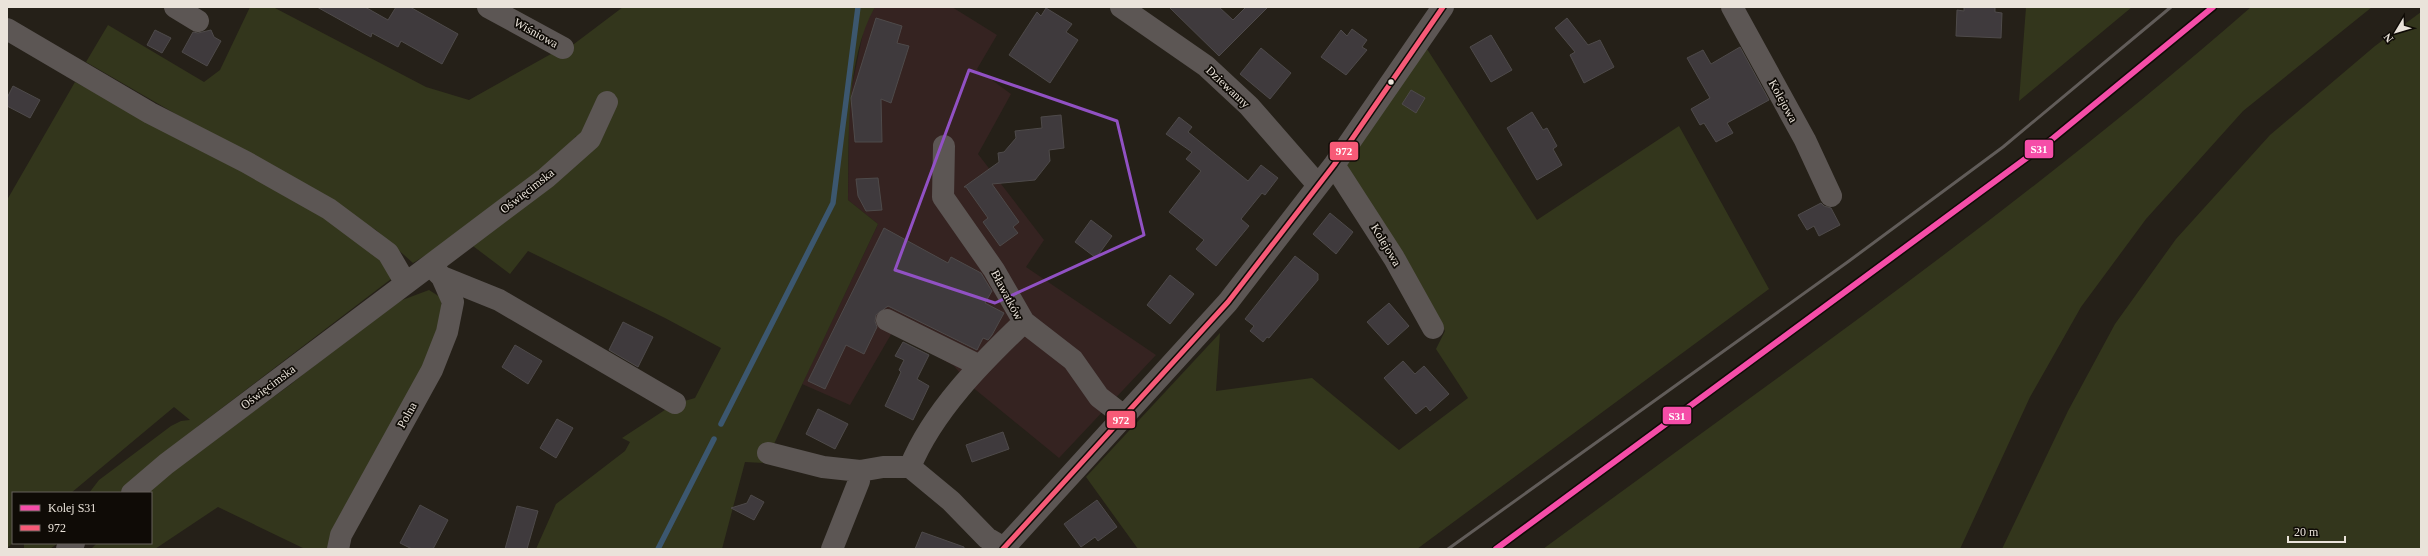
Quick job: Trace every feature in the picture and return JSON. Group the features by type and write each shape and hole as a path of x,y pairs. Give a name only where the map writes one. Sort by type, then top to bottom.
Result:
{"street":[{"path":"175,7 198,21"},
{"name":"Wiśniowa","path":"488,7 563,48"},
{"name":"Dziewanny","path":"1121,7 1206,66 1249,106 1318,185"},
{"path":"768,453 823,467 860,471 883,467 910,467 951,501 987,538 1003,548 1125,418 1228,302 1334,165 1443,7"},
{"name":"Kolejowa","path":"1732,7 1805,140 1831,196"},
{"path":"7,29 150,113 246,162 329,209 388,252 405,282"},
{"name":"Oświęcimska","path":"133,492 166,464 405,282 436,270 590,139 607,102"},
{"name":"Bławatków","path":"910,467 917,450 963,383 978,365 1024,322 994,270 943,197 944,146"},
{"name":"Kolejowa","path":"1334,165 1394,258 1433,328"},
{"path":"436,270 499,300 675,402"},
{"name":"Polna","path":"338,549 341,535 432,370 447,332 453,302 436,270"},
{"path":"887,320 978,365"},
{"path":"1024,322 1073,360 1099,397 1125,418"},
{"path":"832,549 859,481 860,471"}],"highlighted area":[{"path":"969,70 1117,121 1144,235 995,303 895,270"}],"shaded area":[{"path":"875,7 952,7 997,35 977,69 1011,94 978,154 1044,240 1026,267 1156,355 1059,458 971,386 954,366 893,331 850,405 802,384 878,224 848,200 849,101 865,23"}],"green space":[{"path":"250,7 273,7 426,87 469,100 551,54 574,44 623,7 875,7 865,28 858,51 854,75 849,127 848,200 878,224 765,463 745,462 722,549 536,549 556,504 625,451 630,442 622,438 674,404 695,398 721,348 665,318 528,251 510,274 469,243 593,147 576,136 567,150 447,242 413,263 376,230 86,62 108,25 204,82 220,70"},
{"path":"2026,7 2132,7 2019,101"},
{"path":"2251,7 2372,7 2243,111 2146,219 2081,307 2030,397 1960,549 1543,549 1903,286 1992,218 2080,150"},
{"path":"2421,12 2421,549 2002,549 2068,411 2115,324 2176,239 2270,135 2375,46"},
{"path":"1427,49 1537,220 1679,126 1769,289 1417,549 1138,549 1086,477 1220,333 1216,391 1312,378 1399,450 1468,398 1436,349 1445,331 1345,162"},
{"path":"75,82 265,181 379,252 395,276 197,427 196,430 120,492 90,492 99,480 171,426 181,421 190,420 174,407 72,492 12,492 12,544 7,548 7,200"},
{"path":"429,290 440,297 443,311 424,368 328,549 305,549 218,507 155,549 91,549 96,544 152,544 152,492 147,492 158,480 290,385 389,305"},
{"path":"24,544 57,544 50,549 24,549"}],"building":[{"path":"317,7 365,7 388,20 396,7 410,7 458,34 442,64 401,41 398,47 372,33 371,37"},
{"path":"1169,7 1219,7 1233,20 1246,7 1268,7 1219,56"},
{"path":"1964,7 1995,7 1995,12 2002,13 2001,38 1956,36 1957,10 1964,11"},
{"path":"1046,8 1072,24 1066,32 1078,40 1050,83 1009,55 1037,12 1041,16"},
{"path":"876,18 902,26 897,43 909,46 891,103 881,99 882,142 855,142 851,98"},
{"path":"1567,18 1588,45 1600,40 1614,67 1584,83 1570,55 1575,52 1555,28"},
{"path":"1352,29 1367,40 1362,47 1367,50 1346,75 1321,57 1341,30 1347,36"},
{"path":"155,30 171,38 162,53 147,45"},
{"path":"211,30 214,37 221,41 207,66 182,52 193,32 198,33"},
{"path":"1491,35 1512,70 1491,82 1470,47"},
{"path":"1740,47 1769,100 1727,123 1733,133 1716,142 1704,123 1700,125 1691,109 1710,98 1687,58 1703,50 1711,64"},
{"path":"1261,48 1291,73 1270,99 1240,74"},
{"path":"13,86 40,100 30,118 7,106 7,98"},
{"path":"1411,90 1425,98 1416,113 1402,104"},
{"path":"1532,112 1543,130 1547,128 1557,146 1553,149 1562,165 1537,180 1507,128"},
{"path":"1061,115 1064,148 1049,150 1050,161 1035,180 992,184 1019,222 1013,227 1018,233 1000,246 983,222 988,218 966,187 964,187 999,162 998,153 1004,152 1016,138 1015,131 1042,128 1041,117"},
{"path":"1179,117 1192,127 1188,132 1248,181 1261,165 1278,178 1265,195 1262,193 1241,219 1249,226 1216,266 1196,249 1204,240 1169,212 1201,171 1186,159 1192,152 1166,134"},
{"path":"878,178 882,210 866,211 858,196 856,179"},
{"path":"1821,203 1824,206 1831,208 1840,225 1819,236 1814,226 1807,230 1798,215"},
{"path":"1330,213 1353,232 1336,254 1313,234"},
{"path":"1091,220 1112,236 1096,258 1075,242"},
{"path":"884,228 948,263 951,257 981,273 992,291 985,303 1004,313 992,335 988,340 983,338 977,350 888,306 876,315 875,321 877,327 864,354 846,345 825,389 808,381"},
{"path":"1295,256 1318,274 1318,280 1269,338 1267,337 1263,342 1250,331 1254,326 1245,319"},
{"path":"1170,275 1194,294 1170,324 1147,305"},
{"path":"1389,303 1409,326 1388,345 1367,322"},
{"path":"623,322 653,337 638,367 609,350"},
{"path":"903,342 929,355 917,379 929,386 913,420 885,406 901,372 899,370 904,360 895,356"},
{"path":"515,345 542,361 528,384 502,367"},
{"path":"1403,361 1415,374 1424,366 1449,394 1430,411 1426,406 1416,414 1384,378"},
{"path":"818,409 848,424 835,449 806,434"},
{"path":"557,419 573,428 556,458 540,448"},
{"path":"1003,432 1009,449 972,462 966,445"},
{"path":"751,495 764,502 754,520 731,508 747,503"},
{"path":"1097,500 1117,527 1098,541 1095,537 1081,547 1064,524"},
{"path":"420,505 448,520 433,549 412,549 400,543"},
{"path":"517,506 538,511 527,549 505,549"},
{"path":"922,532 964,547 964,549 915,549"}],"waterway":[{"path":"721,424 833,203 858,7"},
{"path":"658,549 714,439"}],"railway":[{"path":"1448,549 1849,261 2003,147 2171,7"}],"rail line":[{"name":"S31","path":"1496,549 2051,140 2213,7"}],"transit line":[{"name":"972","path":"1003,549 1228,302 1334,165 1443,7"}]}
